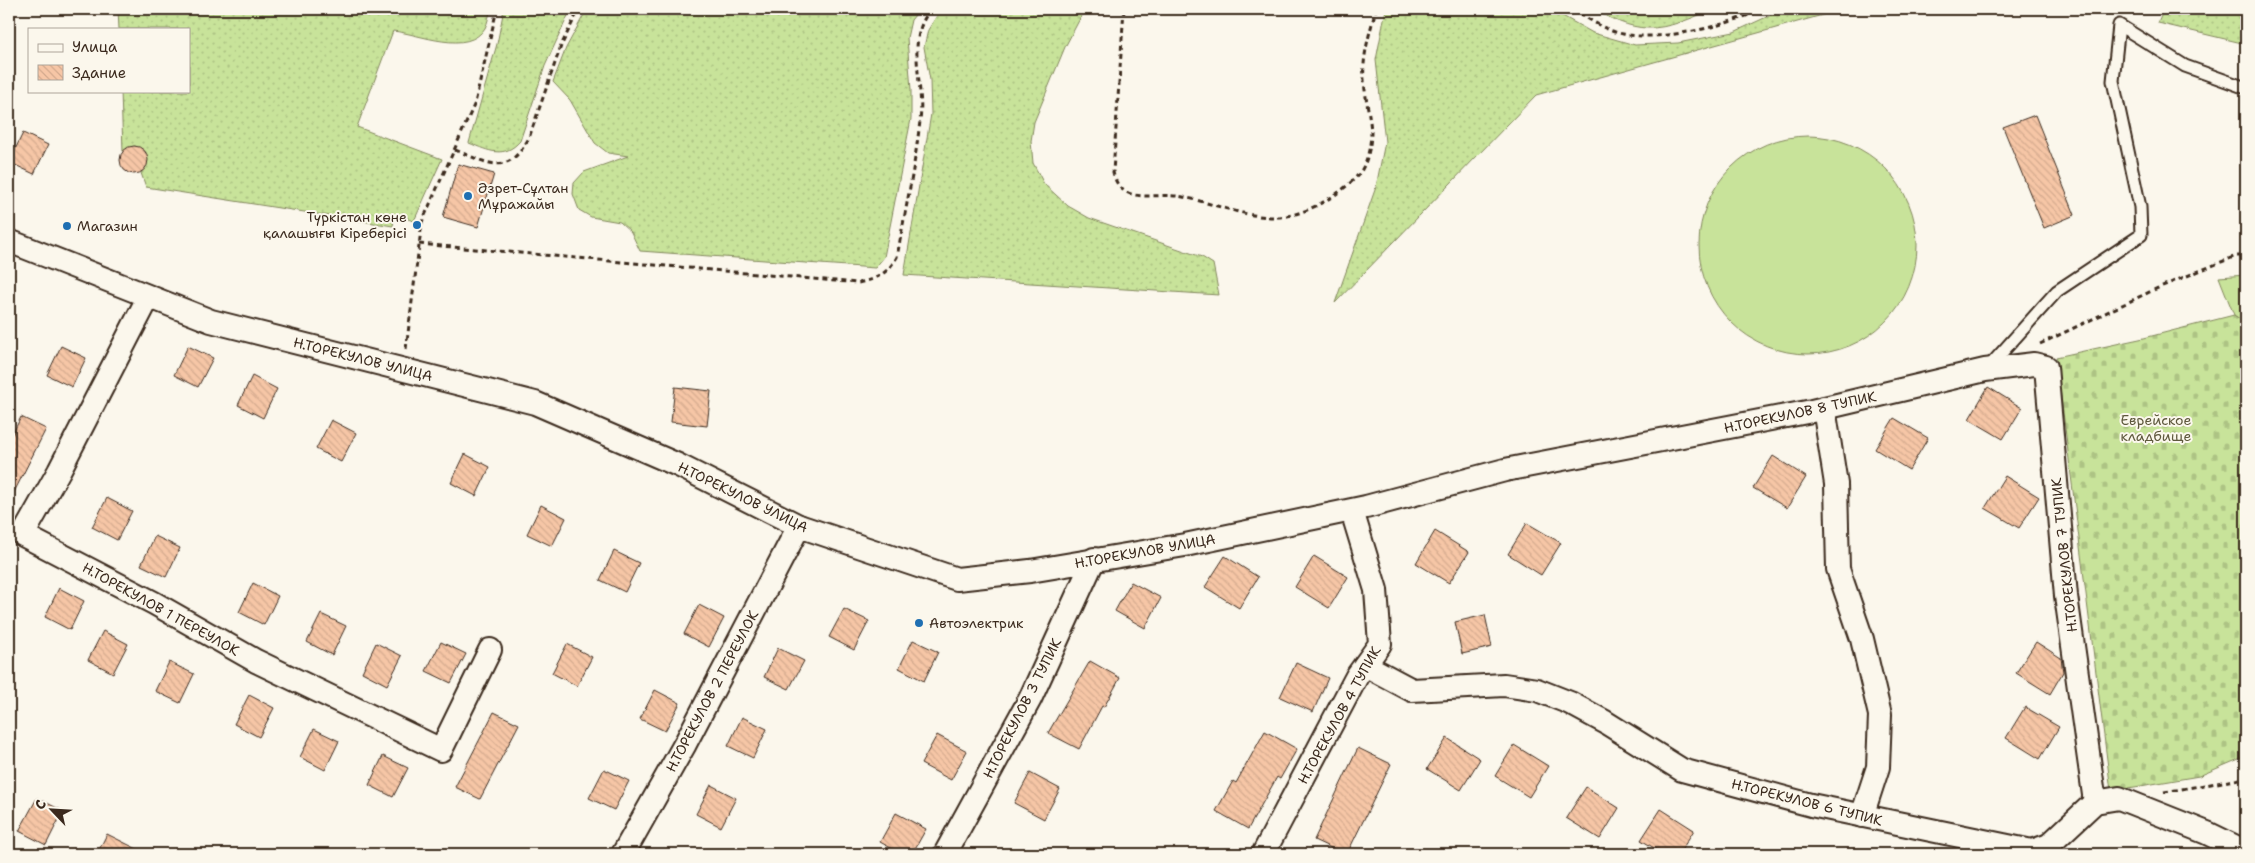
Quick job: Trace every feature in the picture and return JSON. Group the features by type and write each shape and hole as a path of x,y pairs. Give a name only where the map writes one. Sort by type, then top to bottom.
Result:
{"street":[{"name":"Н.ТОРЕКУЛОВ УЛИЦА","path":"9,241 148,298 211,321 535,403 678,465 799,526 958,579 1030,571 1185,545 1352,511 1505,470 1613,449"},
{"name":"Н.ТОРЕКУЛОВ 1 ПЕРЕУЛОК","path":"148,298 108,378 23,534 154,603 256,661 441,750 490,650"},
{"name":"Н.ТОРЕКУЛОВ 7 ТУПИК","path":"1986,370 2034,364 2046,367 2066,596 2095,802"},
{"name":"Н.ТОРЕКУЛОВ 8 ТУПИК","path":"1613,449 1824,408 1986,370"},
{"path":"1824,408 1836,484 1838,569 1862,639 1880,715 1878,767 1862,816"},
{"name":"Н.ТОРЕКУЛОВ 4 ТУПИК","path":"1264,854 1357,676 1380,644 1376,590 1352,511"},
{"name":"Н.ТОРЕКУЛОВ 2 ПЕРЕУЛОК","path":"622,854 685,744 799,526"},
{"name":"Н.ТОРЕКУЛОВ 3 ТУПИК","path":"945,854 1030,699 1094,560"},
{"name":"Н.ТОРЕКУЛОВ 6 ТУПИК","path":"1366,665 1412,690 1504,685 1537,690 1570,703 1605,722 1682,770 1862,816 2032,851 2049,845 2095,802"},
{"path":"2095,802 2119,798 2207,833 2246,852"}],"lane":[{"path":"1986,370 2057,291 2141,235 2140,207 2113,81 2119,25 2185,66 2246,88"}],"path":[{"path":"404,370 422,222 475,103 497,9"},
{"path":"455,150 491,164 505,163 514,159 522,151 529,138 561,46 579,9"},
{"path":"419,244 858,283 880,278 890,269 897,258 920,120 916,51 922,25 931,9"},
{"path":"1124,9 1113,172 1116,183 1123,192 1135,196 1153,194 1181,196 1255,216 1278,218 1310,209 1338,192 1359,175 1367,156 1371,134 1364,78 1366,50 1376,9"},
{"path":"1572,9 1608,29 1623,34 1646,37 1704,29 1762,9"},
{"path":"2036,346 2160,288 2236,256 2246,256"},
{"path":"2154,794 2246,778"}],"green space":[{"path":"118,9 491,9 485,28 477,36 467,41 443,41 393,31 357,127 442,159 414,221 398,216 394,219 393,226 146,187 141,173 147,165 146,152 135,146 123,152 121,92 190,92 190,28 119,28"},
{"path":"504,9 571,9 545,66 520,141 508,150 496,152 469,143 497,44"},
{"path":"587,9 920,9 911,20 907,38 911,119 884,257 875,268 640,251 631,232 620,222 591,217 579,210 573,194 574,183 584,172 628,156 608,153 595,143 570,100 553,82 566,48"},
{"path":"941,9 1085,9 1065,47 1034,122 1031,141 1033,163 1044,184 1068,206 1089,218 1202,257 1213,264 1219,295 904,275 931,114 930,80 924,47 928,30"},
{"path":"1386,9 1550,9 1593,33 1635,45 1678,43 1734,32 1784,9 1844,9 1536,95 1335,303 1376,187 1385,142 1376,60"},
{"path":"1593,9 1711,9 1697,16 1663,27 1641,28 1612,19"},
{"path":"2164,9 2234,9 2246,12 2246,44 2158,23"},
{"path":"1808,136 1829,138 1850,144 1869,154 1885,168 1899,184 1909,203 1915,224 1917,245 1915,266 1909,287 1899,306 1885,322 1869,336 1850,346 1829,352 1808,354 1787,352 1766,346 1747,336 1731,322 1717,306 1707,287 1701,266 1699,245 1701,224 1707,203 1717,184 1731,168 1747,154 1766,144 1787,138"},
{"path":"2246,275 2246,323 2234,315 2219,277"},
{"name":"Еврейское кладбище","path":"2234,315 2246,323 2246,756 2199,776 2111,791 2056,357 2144,338"}],"building":[{"path":"2035,115 2075,215 2044,228 2003,127"},
{"path":"23,133 48,145 34,174 9,162"},
{"path":"134,146 144,150 148,160 144,170 134,174 124,170 120,160 124,150"},
{"name":"Әзрет-Сұлтан Мұражайы","path":"458,164 494,174 478,227 443,217"},
{"path":"61,346 86,358 72,387 47,375"},
{"path":"188,346 213,358 198,387 174,375"},
{"path":"252,376 277,389 263,418 238,405"},
{"path":"675,387 711,391 707,426 671,422"},
{"path":"1988,387 2022,408 2003,439 1969,419"},
{"path":"21,417 46,429 9,502 9,441"},
{"path":"1894,418 1928,438 1909,470 1875,449"},
{"path":"331,420 356,433 341,462 316,449"},
{"path":"465,454 490,467 476,496 451,483"},
{"path":"1773,456 1806,477 1787,508 1753,488"},
{"path":"2005,476 2039,497 2019,528 1985,508"},
{"path":"107,498 132,511 117,540 92,527"},
{"path":"541,505 566,518 552,546 527,534"},
{"path":"1527,523 1561,543 1541,575 1508,554"},
{"path":"1435,531 1469,552 1449,583 1416,563"},
{"path":"155,536 180,548 166,577 141,565"},
{"path":"614,551 639,563 625,592 600,580"},
{"path":"1225,556 1258,577 1239,608 1205,587"},
{"path":"1314,556 1348,577 1329,608 1295,587"},
{"path":"1131,582 1161,598 1145,628 1115,611"},
{"path":"253,583 278,596 264,625 239,612"},
{"path":"59,588 84,601 70,630 45,617"},
{"path":"699,605 724,618 709,647 684,634"},
{"path":"844,609 869,621 854,650 829,637"},
{"path":"321,614 346,626 332,655 307,642"},
{"path":"1485,615 1492,647 1462,654 1455,622"},
{"path":"103,631 128,644 113,673 88,660"},
{"path":"913,640 938,652 924,681 899,668"},
{"path":"441,642 466,654 451,683 426,671"},
{"path":"2036,642 2061,658 2063,672 2050,694 2016,673"},
{"path":"376,643 402,656 387,685 362,672"},
{"path":"567,644 592,657 577,686 552,673"},
{"path":"778,648 804,661 789,689 764,677"},
{"path":"1090,661 1120,678 1104,707 1102,706 1079,749 1048,733"},
{"path":"169,662 194,674 180,703 155,691"},
{"path":"1296,663 1328,678 1313,712 1280,697"},
{"path":"655,690 680,703 665,731 640,719"},
{"path":"249,695 274,708 259,737 234,724"},
{"path":"2025,707 2059,727 2040,759 2006,738"},
{"path":"494,712 519,724 480,799 455,787"},
{"path":"742,717 767,729 753,758 728,746"},
{"path":"314,729 339,741 325,770 300,757"},
{"path":"1265,731 1297,749 1280,779 1277,777 1248,829 1216,811 1233,781 1236,783"},
{"path":"937,735 967,751 951,780 921,764"},
{"path":"1447,738 1480,759 1461,790 1427,769"},
{"path":"1514,745 1548,766 1529,797 1495,776"},
{"path":"1358,748 1391,764 1347,854 1344,854 1314,840"},
{"path":"383,756 408,768 393,797 369,785"},
{"path":"604,769 629,781 614,810 589,798"},
{"path":"1030,773 1060,789 1044,819 1014,803"},
{"path":"711,785 736,798 721,827 696,814"},
{"path":"1586,787 1619,808 1600,839 1566,818"},
{"path":"37,798 63,811 46,845 19,831"},
{"path":"1661,809 1694,830 1679,854 1664,854 1641,840"},
{"path":"896,813 926,829 912,854 902,854 880,842"},
{"path":"107,834 147,854 97,854"}],"place":[{"name":"Әзрет-Сұлтан Мұражайы","path":"468,196"},
{"name":"Түркістан көне қалашығы Кіреберісі","path":"417,225"},
{"name":"Магазин","path":"67,226"},
{"name":"Автоэлектрик","path":"919,623"}]}
